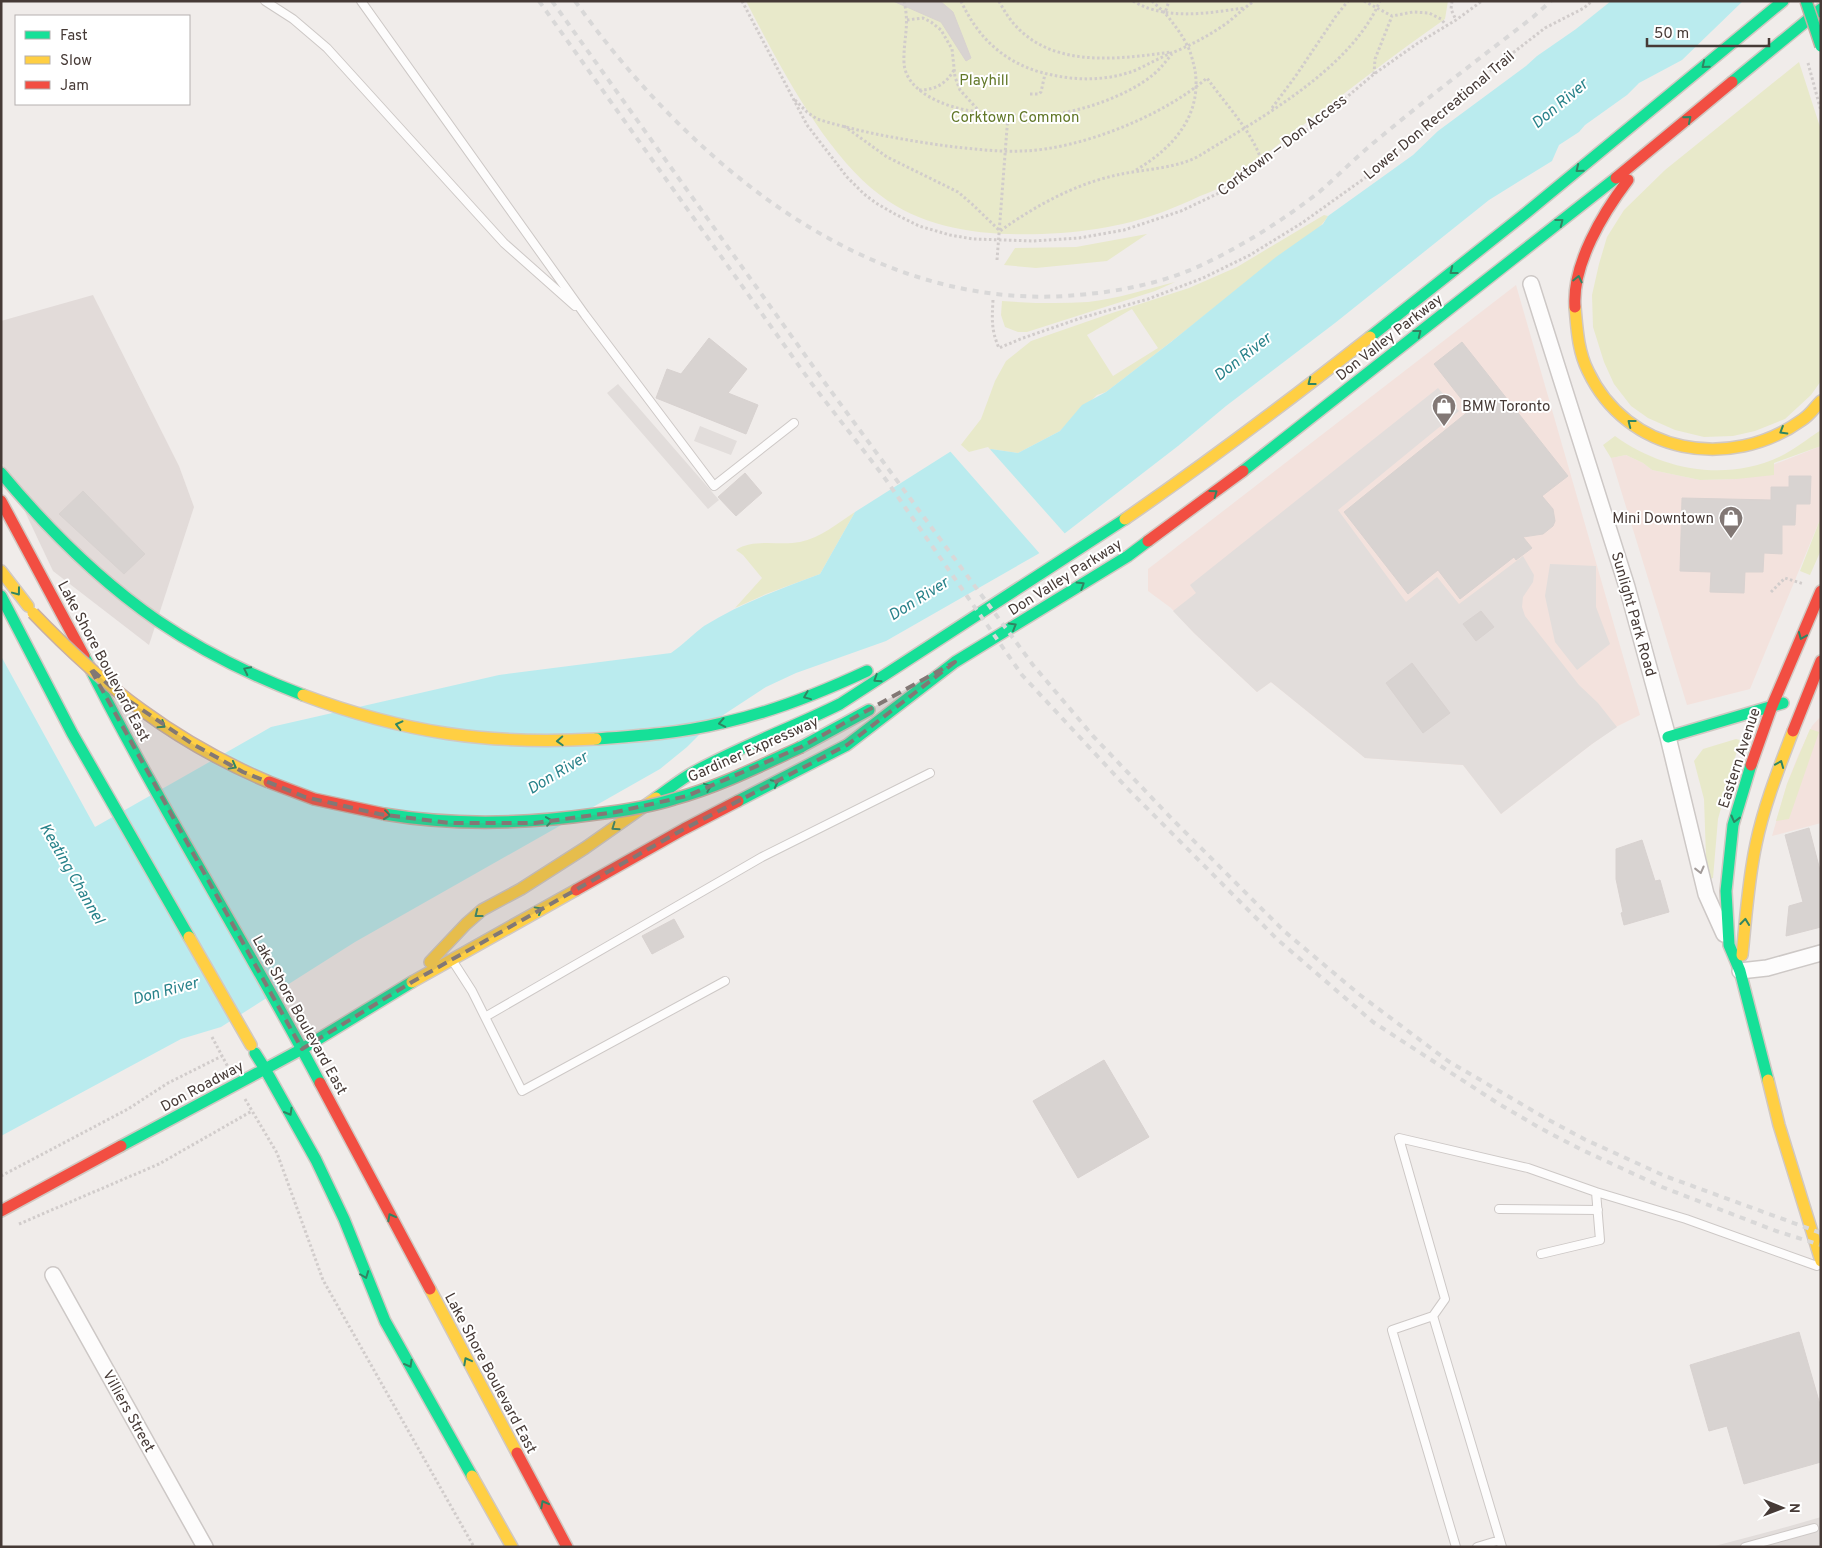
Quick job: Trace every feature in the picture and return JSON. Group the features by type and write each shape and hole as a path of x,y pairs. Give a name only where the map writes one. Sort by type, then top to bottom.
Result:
{"main road":[{"name":"Don Valley Parkway","path":"948,633 1179,482 1296,395 1526,213 1783,1"},
{"path":"1806,1 1821,46"},
{"name":"Don Valley Parkway","path":"955,662 1128,556 1222,488 1651,150 1821,9"},
{"path":"1651,150 1611,202 1596,227 1584,255 1575,296 1578,338 1588,372 1604,398 1632,426 1662,442 1699,450 1734,450 1768,441 1804,420 1821,401"},
{"path":"1,473 33,511 75,554 165,626 245,670 296,694 336,708 430,732 534,742 604,739 671,732 736,720 800,699 862,673 948,633"},
{"name":"Lake Shore Boulevard East","path":"1,501 70,628 111,712 283,1013 567,1547"},
{"name":"Gardiner Expressway","path":"1,572 33,613 62,643 119,694 163,726 243,772 305,797 379,814 450,823 535,823 616,812 687,796 801,747 955,662"},
{"name":"Eastern Avenue","path":"1821,591 1772,706 1748,772 1733,825 1726,891 1729,945 1740,971 1779,1125 1821,1261"},
{"path":"1,596 72,733 316,1160 344,1220 385,1321 512,1547"},
{"path":"412,982 466,924 482,910 577,853 692,773 745,746 804,722 840,704 948,633"},
{"path":"412,982 684,828 847,745 955,662"},
{"name":"Eastern Avenue","path":"1740,971 1747,901 1756,844 1778,769 1821,662"},
{"path":"1668,737 1821,692"},
{"name":"Don Roadway","path":"1,1211 265,1070 412,982"}],"street":[{"name":"Sunlight Park Road","path":"1531,284 1625,578 1668,737 1707,897 1729,945"},
{"path":"1740,971 1766,968 1821,953"},
{"name":"Villiers Street","path":"53,1275 205,1547"}],"lane":[{"path":"265,1 294,19 327,48 504,243 585,315"},
{"path":"361,1 585,315 714,486 794,423"},
{"path":"485,1017 762,858 930,773"},
{"path":"451,960 472,991 522,1092 725,981"},
{"path":"1456,1547 1392,1330 1433,1316 1445,1299 1399,1138 1528,1168 1821,1267"},
{"path":"1542,1254 1600,1240 1596,1192"},
{"path":"1499,1210 1598,1210"},
{"path":"1433,1316 1501,1543 1477,1547"},
{"path":"1745,1547 1814,1528"}],"path":[{"name":"Corktown — Don Access","path":"742,1 807,125 844,173 876,203 919,226 950,235 999,240 1040,241 1079,238 1134,228 1217,194 1315,124 1374,74 1482,1"},
{"path":"904,1 907,20 904,66 909,77 919,90 934,100 969,111 1008,115 1052,114 1082,107 1130,90 1150,77 1174,52"},
{"path":"961,1 977,31 996,50 1018,64 1045,74 1074,79 1104,78 1134,70 1188,46 1229,22 1254,1"},
{"path":"999,1 1009,19 1020,31 1040,46 1068,55 1118,58 1174,52"},
{"path":"1133,1 1143,7 1165,13 1205,14 1245,8"},
{"path":"1133,172 1162,152 1183,129 1193,107 1196,88 1194,66 1188,46 1165,13 1152,1"},
{"path":"1165,13 1169,1"},
{"path":"1270,111 1348,1"},
{"path":"1364,1 1392,16 1422,12 1438,18 1446,25"},
{"path":"1000,231 1023,215 1062,194 1093,182 1192,160 1284,102 1324,72 1362,32 1380,1"},
{"path":"1452,1 1452,9 1456,20"},
{"name":"Lower Don Recreational Trail","path":"993,300 991,320 993,334 999,348 1081,318 1148,298 1227,267 1302,223 1390,160 1483,76 1545,28 1584,8 1592,1"},
{"path":"1374,74 1375,59 1392,16"},
{"path":"907,20 923,18 939,28 952,49 956,80 962,94 980,112"},
{"path":"919,90 928,90 944,83 954,69"},
{"path":"1030,94 1042,92 1045,74"},
{"path":"793,98 815,118 844,126 910,141 964,148 1023,151 1062,145 1105,134 1178,100 1207,78 1258,150 1262,162"},
{"path":"997,260 1008,115"},
{"path":"844,126 887,157 958,192 1000,231"},
{"path":"1771,592 1785,578 1809,586"},
{"path":"1,1176 128,1109 168,1083 222,1056 212,1037"},
{"path":"17,1225 159,1164 252,1111 278,1153 323,1280 474,1547"}],"highlighted area":[{"path":"955,662 847,745 684,829 412,982 302,1049 90,668 119,694 191,743 243,772 305,797 379,814 450,823 535,823 616,812 687,796 801,747"}],"shaded area":[{"name":"BMW Toronto","path":"1516,285 1640,715 1616,727 1592,744 1501,814 1463,765 1365,758 1271,682 1257,692 1194,633 1171,608 1148,591 1148,569"},
{"path":"93,295 179,466 194,507 149,645 53,571 1,461 1,321"},
{"path":"618,384 719,500 708,509 607,393"},
{"path":"1438,388 1459,411 1338,510 1406,602 1437,577 1459,604 1523,556 1534,575 1533,582 1523,597 1522,607 1525,616 1579,685 1598,703 1617,727 1501,814 1463,765 1365,758 1271,682 1257,692 1173,611 1196,593 1190,585"},
{"path":"700,426 737,441 731,455 694,441"},
{"path":"1821,446 1821,517 1750,689 1687,705 1611,458 1626,455 1643,463 1652,470 1700,480 1737,479"},
{"path":"1550,564 1596,566 1596,607 1610,644 1577,670 1555,642 1545,596"},
{"path":"1821,716 1821,823 1772,836 1787,784 1798,756 1812,726"},
{"path":"1821,1517 1821,1547 1711,1547 1790,1526"}],"green space":[{"name":"Corktown Common","path":"746,1 1448,1 1445,19 1406,46 1251,166 1218,188 1149,217 1115,226 1061,233 1014,234 966,230 921,218 900,208 880,195 859,177 821,132 804,106"},
{"path":"1799,62 1821,130 1821,381 1811,395 1785,419 1755,431 1733,436 1704,437 1675,430 1648,418 1631,406 1614,384 1604,362 1593,327 1592,295 1607,237 1624,210 1665,170"},
{"path":"1324,215 1328,216 1311,234 1275,259 1106,392 1097,395 1060,431 1018,453 991,449 969,455 960,446 981,419 995,381 1006,361 1031,341 1189,288 1237,267","holes":["1132,309 1158,348 1113,376 1087,335"]},
{"path":"1147,234 1107,261 1036,268 1004,265 1015,248 1076,247"},
{"path":"1175,282 1155,291 1027,332 1018,332 1005,327 1001,315 1002,301 1066,303 1099,301"},
{"path":"1821,430 1821,446 1774,463 1774,475 1737,479 1700,480 1652,470 1643,463 1626,455 1611,458 1603,445 1615,436 1633,448 1673,464 1694,469 1737,469 1758,465 1779,457"},
{"path":"855,512 820,574 735,608 762,578 743,555 736,550 751,544 792,543 807,540 829,530"},
{"path":"1821,517 1821,550 1810,575 1800,571"},
{"path":"1810,729 1819,732 1789,819 1776,821 1787,784"},
{"path":"1736,739 1740,740 1718,819 1713,878 1710,879 1706,857 1704,799 1694,761 1703,749"}],"water":[{"path":"1611,1 1743,1 1682,60 1639,83 1627,95 1559,145 1552,161 1489,200 1335,323 1038,554 886,641 796,673 766,687 711,723 687,747 660,769 355,942 221,1027 181,1039 1,1136 1,656 95,827 271,727 499,675 671,653 704,626 732,610 820,574 855,512 953,450 969,455 991,449 1018,453 1060,431 1082,405 1106,392 1276,257 1323,224 1328,216 1413,155 1438,131"}],"pier":[{"path":"960,444 969,452 988,447 1067,536 1041,555 949,450"}],"building":[{"path":"893,1 940,1 953,12 971,58 966,61 941,22"},
{"path":"709,338 747,369 728,393 758,405 746,434 656,398 667,369 681,374"},
{"name":"BMW Toronto","path":"1462,342 1568,476 1542,496 1553,509 1555,521 1553,526 1543,534 1523,537 1532,548 1516,560 1514,557 1460,599 1438,570 1408,594 1344,512 1470,410 1434,364"},
{"path":"745,473 762,493 736,516 718,497"},
{"name":"Mini Downtown","path":"1789,476 1811,476 1810,504 1796,504 1795,525 1782,525 1782,554 1764,553 1763,572 1745,572 1744,593 1710,592 1711,572 1680,571 1682,498 1771,500 1771,487 1789,487"},
{"path":"83,491 145,554 124,574 59,514"},
{"path":"1481,611 1494,627 1476,641 1463,624"},
{"path":"1412,663 1450,713 1423,733 1386,683"},
{"path":"1809,828 1821,874 1821,927 1786,936 1789,906 1803,902 1785,835"},
{"path":"1642,840 1655,881 1660,880 1669,912 1624,925 1616,879 1616,849"},
{"path":"674,919 684,937 652,954 642,936"},
{"path":"1104,1060 1149,1137 1078,1178 1033,1101"},
{"path":"1799,1332 1821,1408 1821,1462 1744,1484 1727,1426 1709,1431 1690,1365"}],"railway":[{"path":"539,1 812,384 884,477 1022,675 1127,788 1278,940 1373,1022 1499,1104 1540,1128 1662,1187 1776,1231 1821,1245"},
{"path":"552,1 825,383 1033,665 1093,736 1174,821 1284,931 1360,995 1448,1061 1547,1119 1584,1139 1665,1176 1821,1233"},
{"path":"575,1 622,62 674,119 732,172 795,218 862,256 934,282 1009,295 1088,294 1135,287 1181,274 1239,246 1266,230 1318,193 1375,142 1551,1"}],"traffic: fast":[{"path":"1370,337 1526,213 1783,1"},
{"path":"1806,1 1821,46"},
{"path":"1732,82 1821,9"},
{"path":"1243,471 1616,178"},
{"path":"1,473 55,533 115,589 136,605 210,653 265,680 303,695"},
{"path":"656,798 694,772 748,745 840,704 1125,519"},
{"path":"738,801 847,745 955,662 1128,556 1148,541"},
{"path":"1,596 72,733 189,937"},
{"path":"84,656 170,817 320,1083"},
{"path":"596,739 675,732 741,719 796,701 867,671"},
{"path":"1668,737 1783,703"},
{"path":"801,747 869,710"},
{"path":"384,814 464,822 516,822 626,810 665,802 707,788 739,776 801,747"},
{"path":"1751,765 1733,825 1726,891 1729,945 1740,971 1768,1080"},
{"path":"255,1053 265,1069 302,1049 412,982"},
{"path":"121,1146 265,1069"},
{"path":"265,1069 316,1160 344,1219 385,1321 472,1476"}],"traffic: slow":[{"path":"1575,307 1580,348 1588,371 1605,399 1628,421 1654,437 1683,446 1713,449 1744,446 1774,436 1802,420 1821,401"},
{"path":"1125,519 1249,430 1370,337"},
{"path":"1,571 28,606"},
{"path":"33,613 86,665 142,710 202,749 269,782"},
{"path":"303,695 376,719 447,734 519,740 596,739"},
{"path":"1742,955 1749,886 1759,829 1793,731"},
{"path":"430,962 482,910 521,889 585,848 656,798"},
{"path":"412,982 576,890"},
{"path":"189,937 251,1045"},
{"path":"1768,1080 1779,1125 1821,1261"},
{"path":"430,1289 517,1453"},
{"path":"472,1476 512,1547"}],"traffic: jam":[{"path":"1616,178 1732,82"},
{"path":"1575,307 1578,274 1591,240 1599,223 1628,180"},
{"path":"1148,541 1243,471"},
{"path":"1,501 84,656"},
{"path":"1751,765 1772,706 1821,591"},
{"path":"1793,731 1821,661"},
{"path":"269,782 314,799 384,814"},
{"path":"576,890 738,801"},
{"path":"320,1083 430,1289"},
{"path":"1,1211 121,1146"},
{"path":"517,1453 567,1547"}],"place":[{"name":"BMW Toronto","path":"1444,427"},
{"name":"Mini Downtown","path":"1731,539"}],"park label":[{"name":"Playhill","path":"984,80"}],"water label":[{"name":"Don River","path":"1559,103"},
{"name":"Don River","path":"1242,356"},
{"name":"Don River","path":"918,598"},
{"name":"Don River","path":"557,772"},
{"name":"Keating Channel","path":"73,873"},
{"name":"Don River","path":"165,990"}]}
